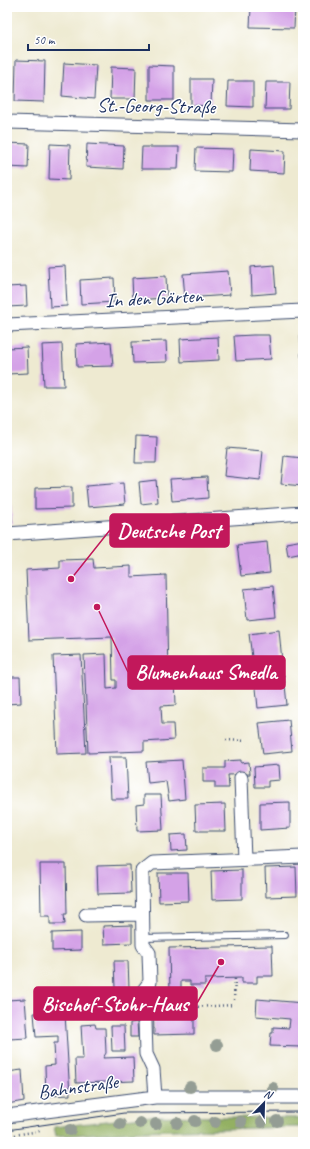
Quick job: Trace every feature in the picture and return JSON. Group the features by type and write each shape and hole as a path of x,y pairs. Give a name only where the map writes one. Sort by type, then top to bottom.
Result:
{"street":[{"name":"St.-Georg-Straße","path":"7,122 303,130"},
{"name":"In den Gärten","path":"7,326 303,310"},
{"path":"7,534 303,513"},
{"path":"241,778 244,859"},
{"path":"155,1097 153,1069 146,1054 144,990 150,982 149,953 143,945 142,871 152,862 303,857"},
{"path":"86,915 142,914"},
{"name":"Bahnstraße","path":"7,1116 155,1097 303,1097"}],"lane":[{"path":"143,938 285,935"}],"path":[{"path":"226,740 246,741"},
{"path":"234,1000 235,978"},
{"path":"194,1007 234,1005"},
{"path":"7,1136 40,1131"}],"green space":[{"path":"151,1116 303,1118 303,1127 141,1131 56,1136 54,1127"}],"building":[{"path":"251,7 295,7 294,28 250,27"},
{"path":"16,60 45,61 44,102 15,101"},
{"path":"64,63 96,65 94,99 62,96"},
{"path":"149,65 174,66 174,100 149,100"},
{"path":"111,67 136,68 135,99 110,99"},
{"path":"191,79 212,79 211,106 191,105"},
{"path":"228,81 253,81 253,107 227,106"},
{"path":"266,82 290,82 289,109 265,109"},
{"path":"7,143 29,144 28,168 7,167"},
{"path":"50,144 70,145 69,180 49,179"},
{"path":"87,144 124,146 123,169 86,167"},
{"path":"142,147 179,147 178,169 141,169"},
{"path":"196,148 233,149 232,172 195,171"},
{"path":"251,149 285,151 284,173 250,171"},
{"path":"274,265 276,293 252,295 251,267"},
{"path":"65,266 67,306 50,307 48,267"},
{"path":"228,271 230,295 185,298 183,274"},
{"path":"166,276 167,298 133,300 132,278"},
{"path":"114,278 115,302 81,304 80,280"},
{"path":"26,286 27,306 7,307 7,287"},
{"path":"300,333 303,333 303,357 301,357"},
{"path":"269,335 271,359 236,361 234,336"},
{"path":"218,337 219,360 181,362 180,339"},
{"path":"166,341 167,362 133,363 132,342"},
{"path":"111,342 113,366 77,367 76,344"},
{"path":"62,344 64,386 44,386 42,345"},
{"path":"27,347 28,373 7,374 7,348"},
{"path":"303,422 303,445 300,444"},
{"path":"136,436 157,437 156,463 135,463"},
{"path":"227,448 263,451 260,480 224,476"},
{"path":"284,456 303,458 303,486 281,484"},
{"path":"207,477 208,498 172,501 170,479"},
{"path":"156,480 158,502 141,504 139,482"},
{"path":"123,483 125,504 88,507 86,486"},
{"path":"72,487 72,508 35,509 35,488"},
{"path":"7,503 11,503 12,523 7,524"},
{"path":"303,540 303,553 288,556 286,543"},
{"path":"267,542 270,573 241,576 237,545"},
{"path":"93,559 94,568 131,566 131,577 166,575 168,678 175,678 176,705 161,706 162,724 173,724 174,740 144,742 144,751 88,753 84,655 106,654 107,689 116,688 116,680 113,680 112,637 29,640 26,570 60,568 60,560"},
{"path":"273,586 276,617 247,620 244,589"},
{"path":"279,630 282,661 253,665 249,634"},
{"path":"81,655 86,753 57,754 53,656"},
{"path":"284,675 287,705 258,708 255,678"},
{"path":"7,677 20,677 21,703 7,704"},
{"path":"289,720 292,751 263,754 259,723"},
{"path":"109,757 126,757 128,799 111,799"},
{"path":"182,760 185,799 169,801 166,781 148,783 146,762"},
{"path":"241,760 241,763 249,762 250,774 228,775 229,788 215,788 215,782 203,782 203,768 225,768 225,761"},
{"path":"279,765 280,780 268,781 268,787 255,787 254,767"},
{"path":"144,795 161,795 163,830 137,831 136,805 144,804"},
{"path":"290,802 290,828 260,830 260,803"},
{"path":"225,804 226,831 196,831 195,805"},
{"path":"186,834 187,850 171,851 170,835"},
{"path":"40,864 66,864 67,914 64,914 65,924 50,924 50,916 41,916"},
{"path":"130,865 131,893 98,894 97,866"},
{"path":"296,867 297,896 266,897 265,868"},
{"path":"242,870 242,899 212,900 211,871"},
{"path":"158,873 188,873 189,901 159,902"},
{"path":"132,925 132,943 104,944 103,926"},
{"path":"81,932 81,950 52,951 52,933"},
{"path":"272,946 273,976 257,976 257,983 242,983 242,978 205,979 205,985 190,985 190,981 181,981 181,995 194,994 194,1034 154,1035 153,994 170,993 169,948"},
{"path":"114,961 128,961 129,988 115,988"},
{"path":"25,999 28,1038 9,1039 7,1000"},
{"path":"257,999 303,1003 301,1047 270,1046 273,1027 289,1028 290,1019 256,1016"},
{"path":"43,1008 43,1015 65,1014 70,1095 46,1096 45,1066 55,1065 54,1043 58,1043 58,1036 36,1037 34,1013 39,1013 39,1009"},
{"path":"137,1022 138,1037 130,1037 130,1023"},
{"path":"95,1024 96,1028 105,1028 106,1053 103,1058 133,1057 134,1081 76,1083 75,1059 83,1059 81,1025"},
{"path":"111,1026 124,1026 125,1051 112,1051"},
{"path":"22,1070 24,1101 7,1104 7,1072"}],"tram line":[{"path":"7,1130 124,1113 303,1112"}],"place":[{"name":"Deutsche Post","path":"71,579"},
{"name":"Blumenhaus Smedla","path":"97,607"},
{"name":"Bischof-Stohr-Haus","path":"221,962"}]}
